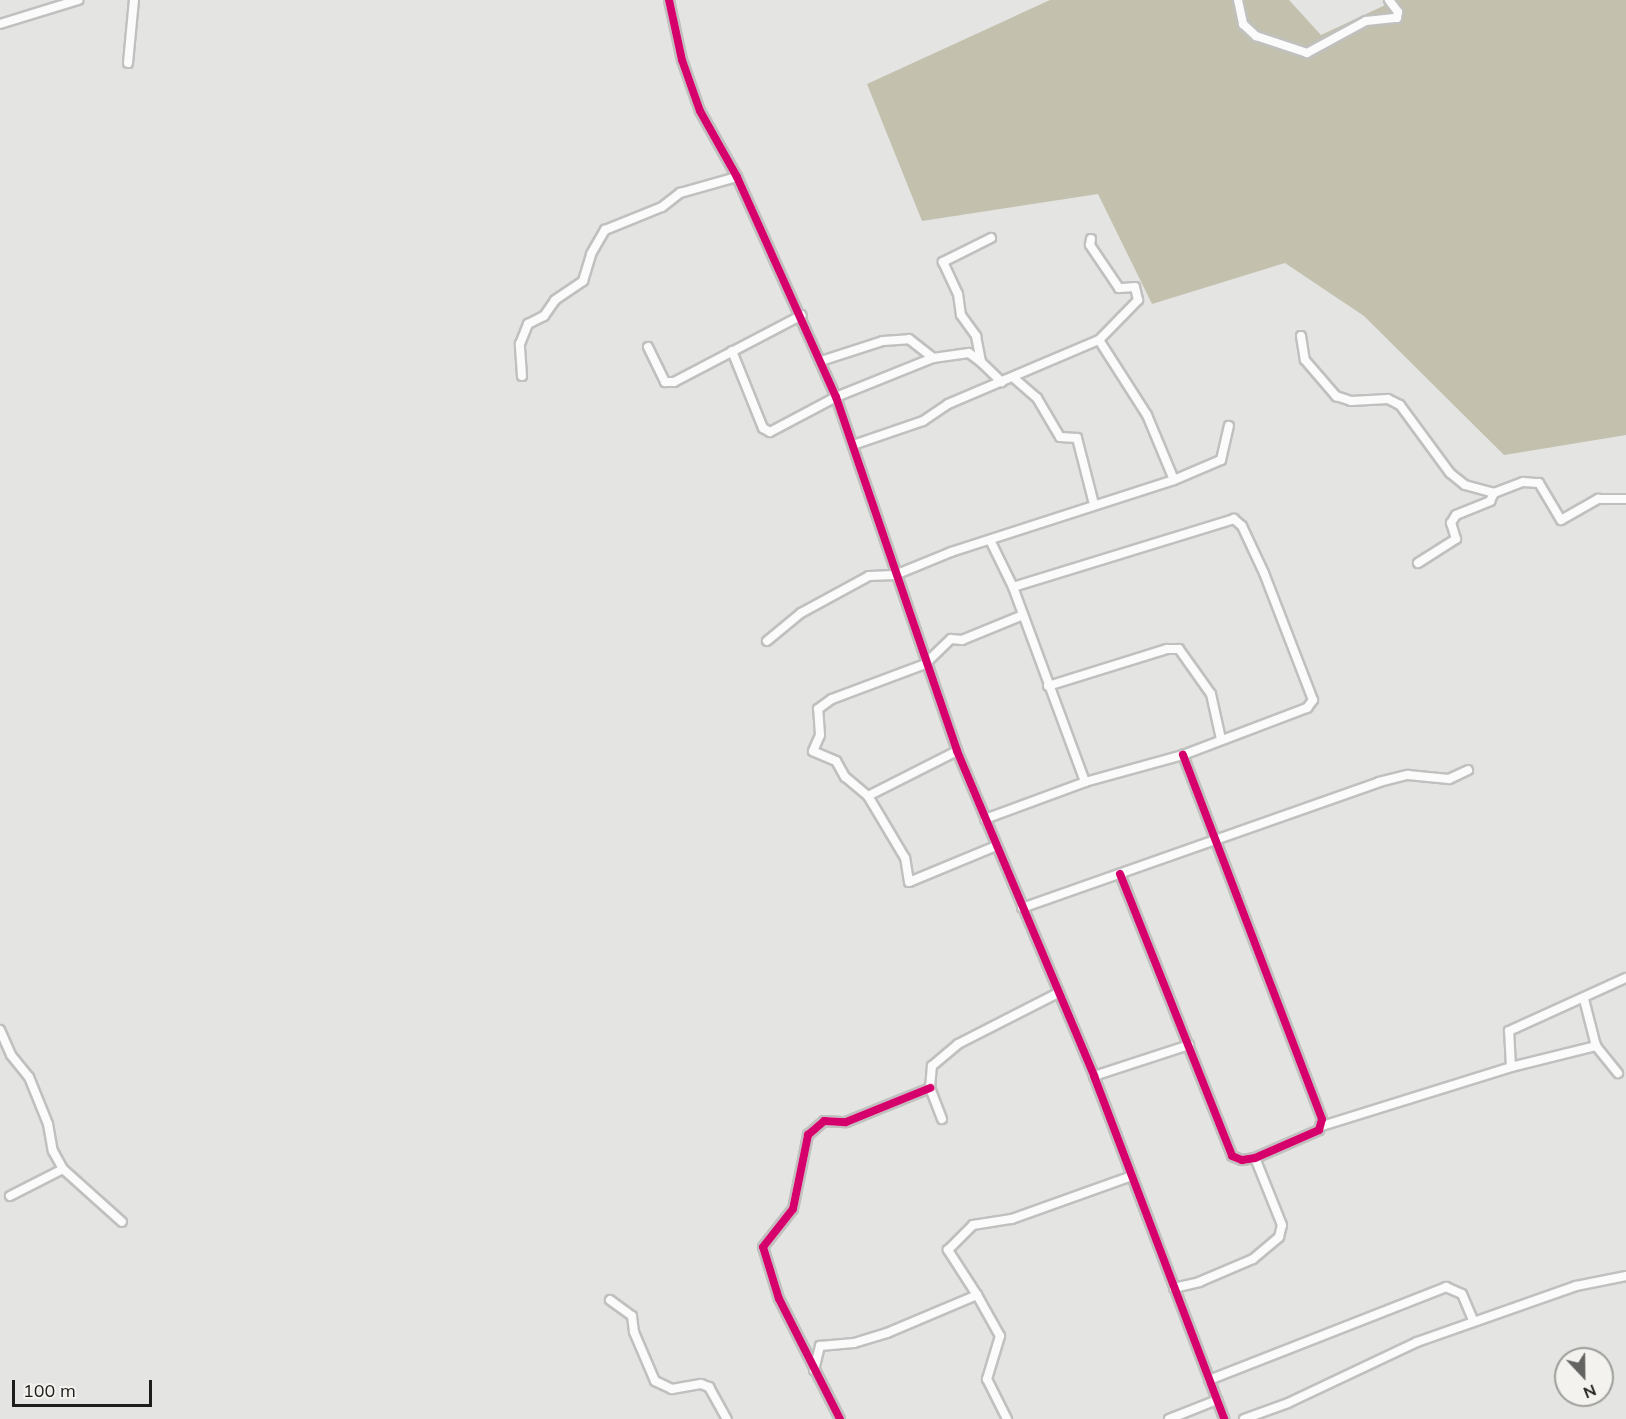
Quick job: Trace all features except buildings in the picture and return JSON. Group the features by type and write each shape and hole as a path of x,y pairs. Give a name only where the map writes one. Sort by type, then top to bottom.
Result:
{"street":[{"path":"0,24 78,0"},
{"path":"128,63 134,0"},
{"path":"669,0 682,60 700,111 737,177 802,315 836,397 925,664 957,751 1094,1076 1224,1419"},
{"path":"1238,0 1243,24 1256,36 1307,53 1366,21 1397,18 1398,12 1389,0"},
{"path":"522,376 520,344 528,324 544,316 555,300 583,281 605,230 662,207 680,193 737,177"},
{"path":"981,362 976,336 967,327 943,262 991,238"},
{"path":"853,445 923,421 948,404 1015,379 1099,340 1138,300 1135,287 1119,288 1090,245 1091,239"},
{"path":"648,347 665,382 674,382 802,315"},
{"path":"1301,336 1305,360 1336,396 1351,401 1388,399 1400,405 1450,473 1465,485 1494,493 1523,482 1539,483 1561,520 1599,499 1626,499"},
{"path":"821,361 883,341 909,339 933,358"},
{"path":"1099,340 1147,415 1174,480"},
{"path":"732,351 763,428 770,432 836,397 933,358 969,353 1002,382"},
{"path":"1015,379 1037,398 1060,437 1077,438 1094,504"},
{"path":"767,641 801,614 869,576 896,576 1094,504 1174,480 1221,460 1229,426"},
{"path":"1418,562 1456,539 1451,523 1456,515 1490,501 1494,493"},
{"path":"986,819 1085,782 1183,755 1307,708 1313,700 1264,573 1242,526 1234,519 1013,587"},
{"path":"990,540 1013,587 1085,782"},
{"path":"996,846 909,882 905,858 868,796 845,777 836,761 813,751 820,735 818,709 832,699 925,664 951,639 962,640 1023,615"},
{"path":"1048,686 1167,649 1179,650 1211,694 1221,739"},
{"path":"868,796 957,751"},
{"path":"1183,755 1322,1126"},
{"path":"1022,908 1215,842 1379,782 1408,775 1449,779 1468,770"},
{"path":"1120,874 1232,1156 1242,1160 1255,1158 1322,1126 1511,1067 1596,1046"},
{"path":"1511,1067 1509,1031 1626,978"},
{"path":"942,1119 930,1088 932,1066 958,1044 1058,993"},
{"path":"1584,999 1596,1046 1618,1073"},
{"path":"0,1029 11,1055 29,1077 48,1124 53,1151 63,1169 122,1222"},
{"path":"1094,1076 1189,1045"},
{"path":"840,1419 779,1299 763,1246 793,1209 805,1163 805,1141 824,1121 846,1122 930,1088"},
{"path":"1174,1288 1199,1282 1253,1258 1279,1237 1282,1226 1255,1158"},
{"path":"10,1196 63,1169"},
{"path":"1007,1419 987,1379 1000,1336 948,1250 974,1225 1012,1219 1132,1176"},
{"path":"1244,1419 1288,1403 1418,1342 1576,1286 1626,1276"},
{"path":"1209,1380 1446,1287 1462,1294 1474,1322"},
{"path":"814,1370 820,1346 854,1343 887,1333 977,1295"},
{"path":"610,1300 632,1316 634,1332 655,1381 672,1389 701,1384 709,1387 727,1419"},
{"path":"1169,1419 1217,1400"}],"shaded area":[{"path":"1050,0 1289,0 1321,35 1396,0 1626,0 1626,435 1504,455 1364,316 1285,263 1152,304 1098,194 922,221 867,84"}],"cycle path":[{"path":"669,0 682,60 700,111 737,177 836,397 957,751 1094,1076 1224,1419"},
{"path":"1120,874 1232,1156 1242,1160 1255,1158 1319,1130 1322,1119 1183,755"},
{"path":"840,1419 779,1299 763,1247 793,1209 808,1135 824,1121 846,1122 930,1088"}]}
